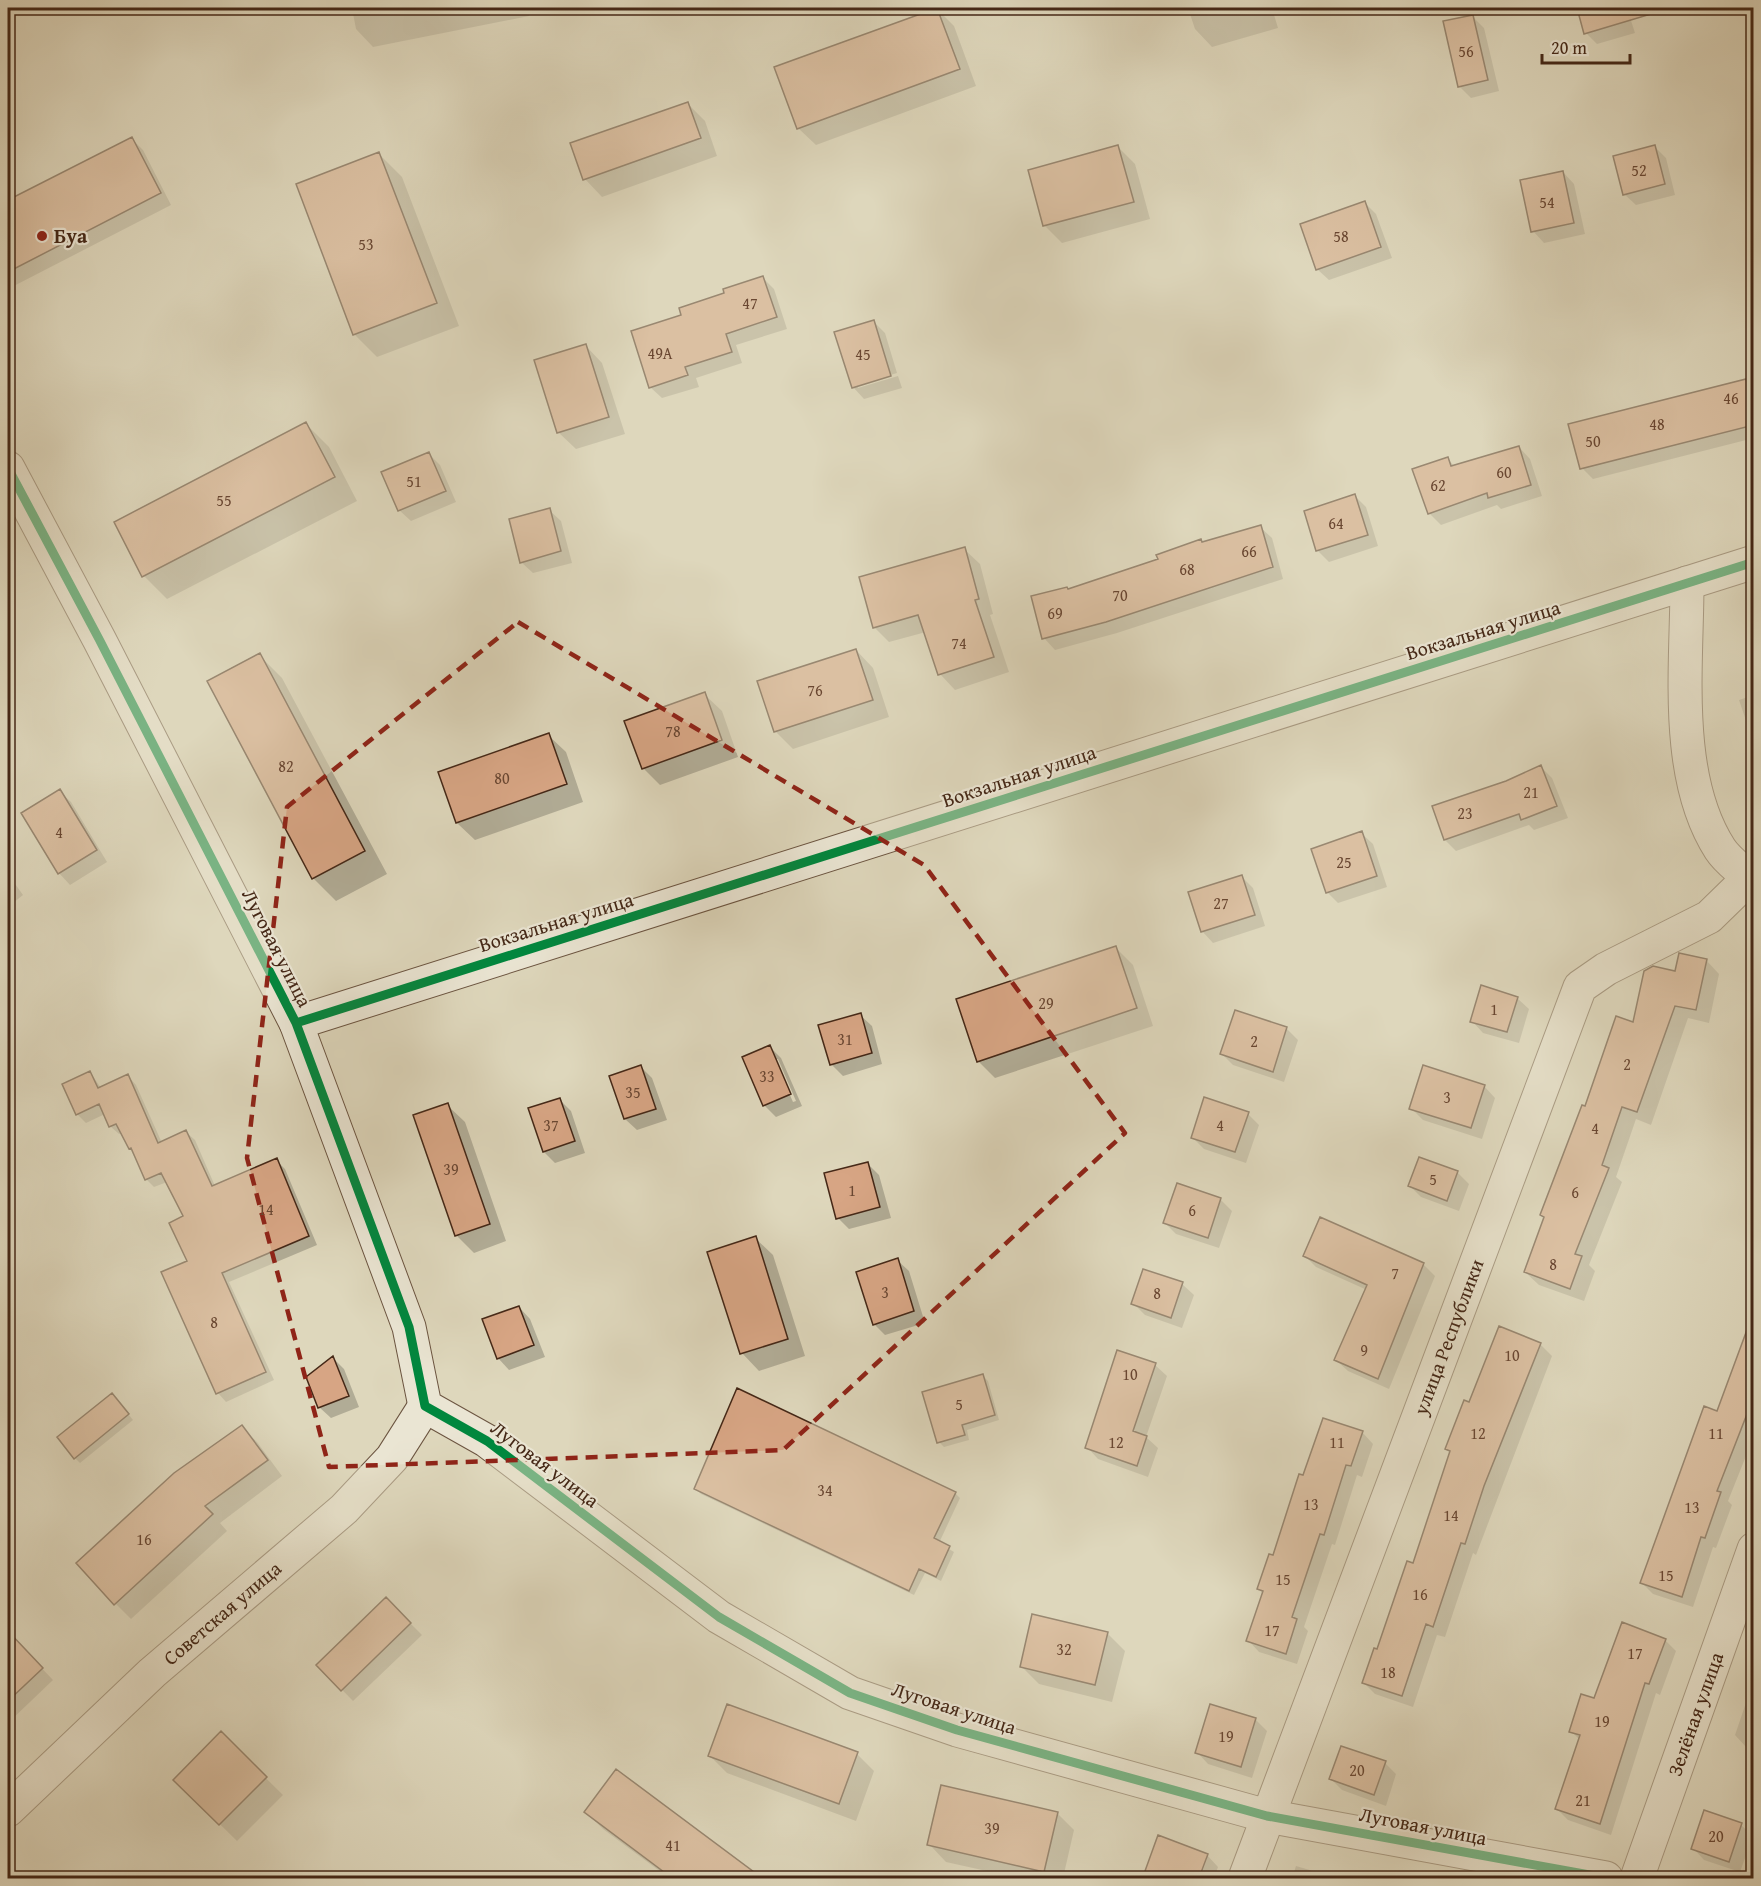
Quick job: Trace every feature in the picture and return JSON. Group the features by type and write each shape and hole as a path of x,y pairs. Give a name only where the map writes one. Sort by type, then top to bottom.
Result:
{"street":[{"name":"Луговая улица","path":"8,468 296,1023 409,1327 425,1406 487,1441 719,1617 850,1693 957,1730 1267,1816 1606,1878"},
{"name":"Вокзальная улица","path":"296,1023 1605,611 1754,562"},
{"path":"1687,583 1685,737 1702,815 1721,850 1751,879"},
{"name":"улица Республики","path":"1245,1878 1580,987 1606,969 1709,917 1751,879"},
{"name":"Советская улица","path":"8,1810 152,1673 344,1509 392,1458 425,1406"},
{"name":"Зелёная улица","path":"1637,1878 1754,1549"}],"highlighted area":[{"path":"518,622 924,865 1125,1133 783,1450 329,1467 247,1158 287,807"}],"building":[{"path":"937,8 960,69 797,129 774,67"},
{"path":"1577,8 1650,8 1651,14 1584,34"},
{"path":"1473,15 1488,80 1458,87 1443,21"},
{"path":"688,102 701,138 583,180 570,143"},
{"name":"Буа","path":"132,137 161,193 8,272 8,200"},
{"path":"1118,145 1134,202 1043,226 1028,170"},
{"path":"1655,145 1665,184 1623,195 1613,156"},
{"path":"379,152 437,303 353,335 296,184"},
{"path":"1563,171 1574,223 1531,232 1520,180"},
{"path":"1365,201 1381,247 1316,270 1300,224"},
{"path":"763,276 777,317 726,334 732,352 685,367 688,375 649,388 631,331 681,315 679,308 724,293 723,289"},
{"path":"874,320 891,376 852,388 834,332"},
{"path":"586,344 609,417 557,433 534,360"},
{"path":"1746,379 1754,407 1754,425 1580,469 1568,424"},
{"path":"306,422 335,477 142,577 114,522"},
{"path":"1519,446 1531,485 1488,498 1487,493 1428,514 1412,469 1448,457 1451,466"},
{"path":"429,452 446,491 398,511 381,472"},
{"path":"1355,494 1368,535 1316,551 1304,511"},
{"path":"550,508 561,551 520,563 509,519"},
{"path":"1261,525 1273,567 1106,622 1042,639 1031,596 1067,587 1068,589 1158,559 1156,555 1201,539 1202,542"},
{"path":"965,547 979,599 975,600 994,657 938,675 918,615 873,628 859,577"},
{"path":"856,649 873,700 774,732 757,681"},
{"path":"260,653 365,851 312,879 207,681"},
{"path":"705,692 722,740 642,769 624,721"},
{"path":"549,733 567,784 456,823 438,772"},
{"path":"1541,765 1557,806 1521,820 1519,814 1444,840 1432,806 1506,781"},
{"path":"60,789 97,850 58,874 21,813"},
{"path":"1362,831 1377,876 1326,893 1311,849"},
{"path":"1242,875 1255,915 1201,932 1188,892"},
{"path":"1116,946 1137,1008 977,1062 956,999"},
{"path":"1679,953 1707,959 1696,1010 1675,1006 1637,1112 1622,1107 1602,1165 1609,1168 1575,1254 1582,1256 1570,1289 1524,1272 1544,1217 1540,1215 1582,1105 1585,1106 1616,1016 1633,1022 1644,971 1653,966 1675,971"},
{"path":"1481,985 1518,997 1507,1032 1470,1022"},
{"path":"1235,1010 1287,1027 1273,1072 1220,1054"},
{"path":"861,1013 872,1053 830,1065 818,1025"},
{"path":"770,1045 791,1094 763,1106 742,1057"},
{"path":"641,1065 656,1109 624,1119 609,1076"},
{"path":"1423,1065 1485,1085 1471,1128 1409,1109"},
{"path":"90,1071 98,1088 128,1074 158,1143 186,1130 212,1186 277,1158 309,1236 222,1273 266,1372 216,1394 161,1272 187,1261 169,1223 183,1216 161,1173 145,1180 131,1148 129,1149 116,1124 109,1127 99,1104 76,1115 62,1084"},
{"path":"1204,1097 1249,1112 1235,1152 1191,1138"},
{"path":"560,1098 575,1141 543,1152 528,1108"},
{"path":"448,1103 490,1224 455,1236 413,1115"},
{"path":"1419,1157 1458,1171 1447,1201 1408,1186"},
{"path":"868,1162 880,1207 836,1219 824,1173"},
{"path":"1177,1183 1221,1198 1208,1238 1163,1223"},
{"path":"1320,1217 1424,1263 1378,1379 1334,1360 1367,1285 1303,1256"},
{"path":"756,1236 788,1339 740,1354 707,1252"},
{"path":"898,1258 914,1311 873,1325 856,1272"},
{"path":"1143,1269 1183,1282 1171,1318 1131,1304"},
{"path":"519,1306 534,1345 497,1359 482,1319"},
{"path":"1751,1319 1754,1320 1754,1396 1717,1491 1721,1492 1705,1538 1701,1537 1682,1597 1640,1583 1704,1406 1717,1411"},
{"path":"1499,1326 1541,1343 1484,1486 1465,1544 1461,1543 1433,1627 1426,1624 1402,1696 1362,1683 1374,1648 1377,1649 1407,1561 1413,1563 1450,1451 1445,1449 1464,1400 1469,1402"},
{"path":"1117,1350 1156,1363 1133,1431 1147,1436 1137,1466 1085,1448"},
{"path":"333,1356 349,1396 318,1408 306,1377"},
{"path":"983,1374 995,1415 962,1425 965,1435 937,1443 922,1392"},
{"path":"737,1388 956,1492 934,1538 950,1546 936,1577 919,1569 909,1591 694,1489"},
{"path":"112,1393 129,1414 74,1459 57,1437"},
{"path":"1323,1418 1363,1431 1351,1466 1346,1465 1324,1535 1320,1534 1292,1617 1297,1619 1286,1654 1246,1641 1263,1591 1257,1589 1269,1554 1273,1555 1299,1474 1303,1475"},
{"path":"242,1425 268,1460 205,1506 213,1514 114,1605 76,1563 174,1473"},
{"path":"386,1597 411,1623 341,1691 316,1665"},
{"path":"1032,1614 1108,1632 1095,1685 1020,1667"},
{"path":"1622,1622 1666,1639 1649,1684 1645,1683 1600,1824 1555,1809 1580,1735 1569,1732 1581,1694 1594,1698"},
{"path":"8,1631 43,1668 8,1701"},
{"path":"727,1704 858,1752 839,1804 708,1756"},
{"path":"1210,1704 1256,1718 1241,1767 1195,1753"},
{"path":"221,1731 267,1777 219,1825 173,1780"},
{"path":"1341,1746 1386,1761 1374,1795 1329,1779"},
{"path":"616,1769 762,1878 672,1878 584,1812"},
{"path":"941,1785 1058,1812 1044,1872 927,1845"},
{"path":"1704,1810 1742,1823 1729,1862 1691,1849"},
{"path":"1158,1835 1208,1854 1199,1878 1165,1878 1145,1871"}],"cycle path":[{"path":"8,468 99,639 296,1023 409,1327 425,1406 487,1441 719,1617 850,1693 957,1730 1267,1816 1606,1878"},
{"path":"296,1023 1754,562"}],"place":[{"name":"Буа","path":"42,236"}]}
